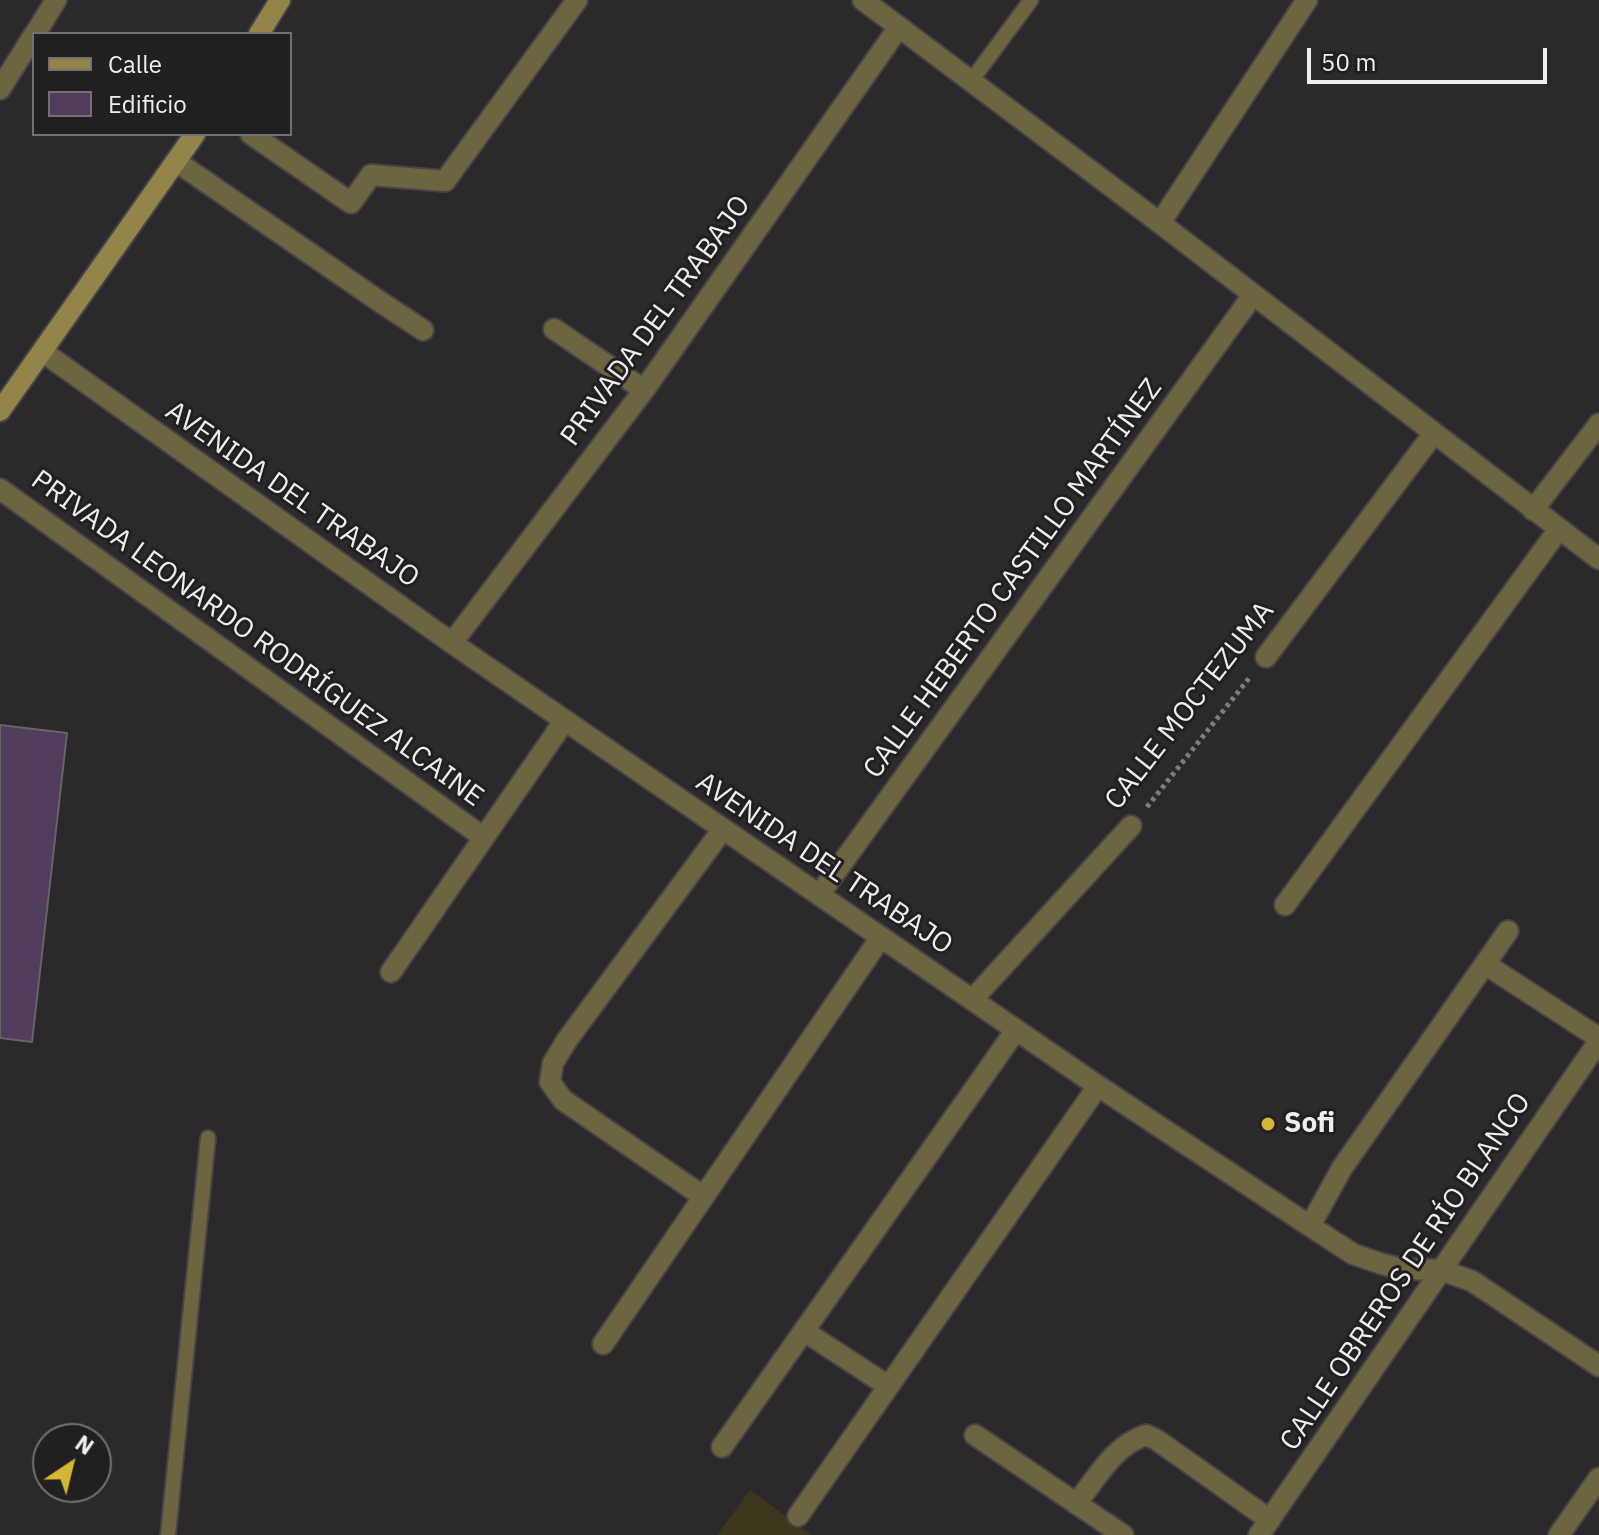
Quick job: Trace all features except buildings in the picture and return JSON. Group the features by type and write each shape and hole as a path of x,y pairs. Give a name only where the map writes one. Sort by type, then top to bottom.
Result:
{"main road":[{"path":"260,32 280,0"},
{"path":"0,411 194,136"}],"street":[{"path":"35,32 56,0"},
{"path":"254,136 351,203 371,175 445,181 577,0"},
{"path":"863,0 1599,559"},
{"path":"1160,223 1307,0"},
{"name":"PRIVADA DEL TRABAJO","path":"452,643 644,390 899,27"},
{"path":"0,89 32,37"},
{"path":"177,162 423,330"},
{"name":"CALLE HEBERTO CASTILLO MARTÍNEZ","path":"819,895 1253,295"},
{"path":"554,329 644,390"},
{"name":"AVENIDA DEL TRABAJO","path":"43,352 452,643 1098,1086 1310,1226 1353,1254 1382,1264 1403,1269 1441,1270 1472,1281 1599,1366"},
{"path":"1533,510 1599,424"},
{"name":"CALLE MOCTEZUMA","path":"1266,657 1434,433"},
{"name":"PRIVADA LEONARDO RODRÍGUEZ ALCAINE","path":"0,489 483,837 565,720"},
{"path":"1285,905 1559,529"},
{"name":"CALLE MOCTEZUMA","path":"972,1000 1131,826"},
{"path":"704,1197 563,1100 550,1082 553,1063 567,1040 723,829"},
{"path":"391,972 483,837"},
{"path":"1310,1226 1342,1168 1508,931"},
{"path":"603,1344 881,937"},
{"path":"1485,964 1599,1039"},
{"path":"722,1447 1016,1030"},
{"name":"CALLE OBREROS DE RÍO BLANCO","path":"1265,1528 1599,1039"},
{"path":"798,1516 1098,1086"},
{"path":"804,1331 888,1386"},
{"path":"975,1435 1123,1535"},
{"path":"1076,1504 1119,1450 1133,1439 1146,1435 1157,1440 1265,1528"},
{"path":"1559,1535 1599,1478"}],"lane":[{"path":"971,81 1031,0"},
{"path":"168,1535 208,1138"}],"path":[{"name":"CALLE MOCTEZUMA","path":"1131,826 1266,657"}],"shaded area":[{"path":"750,1490 812,1535 717,1535"}],"place":[{"name":"Sofi","path":"1268,1124"}]}
